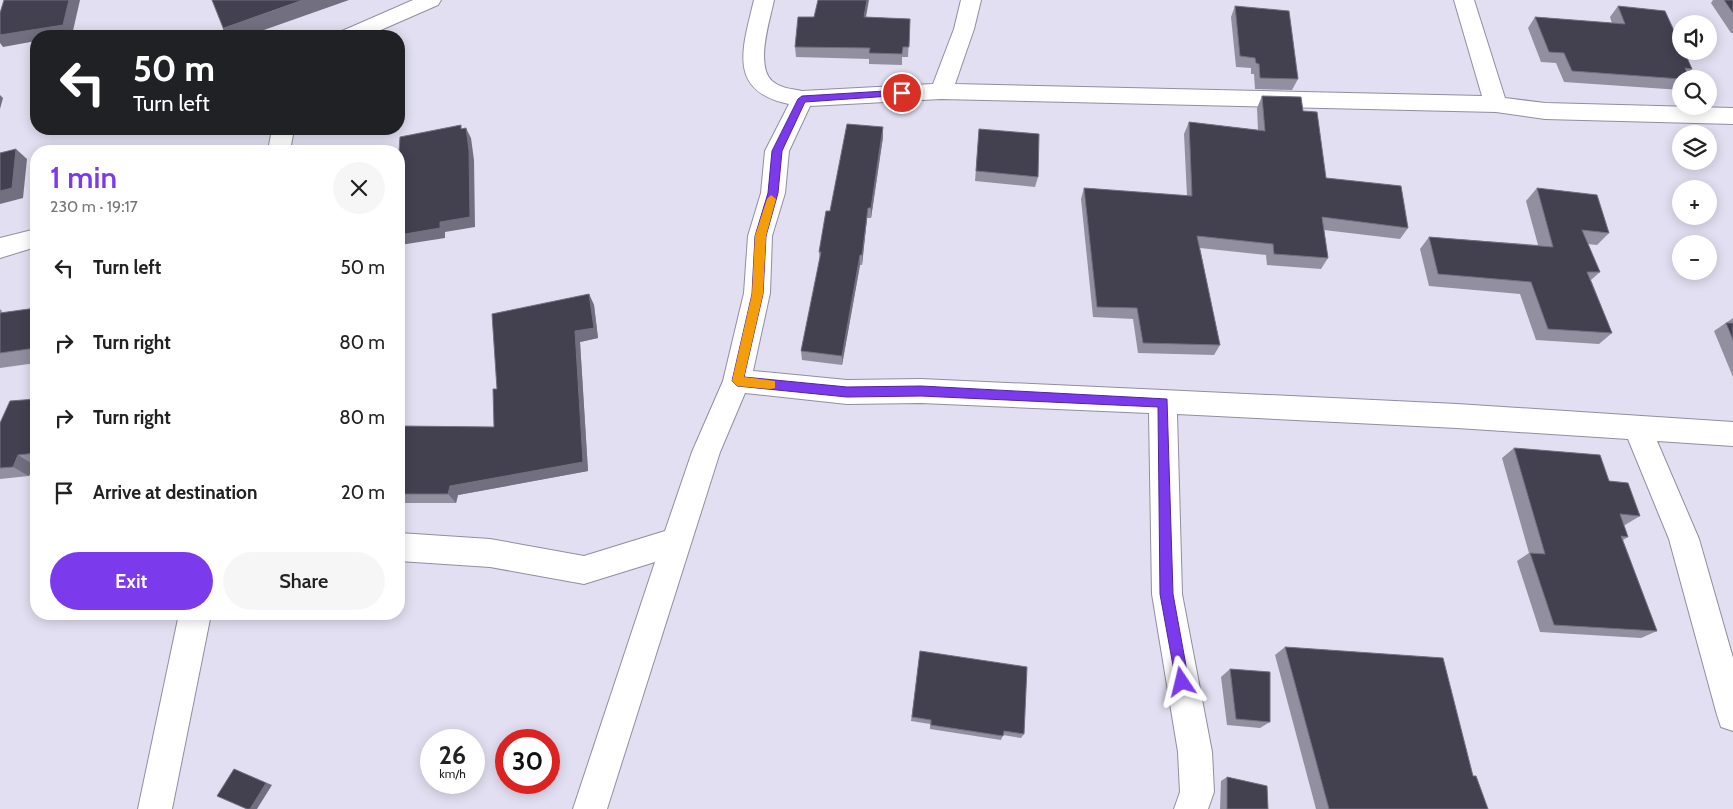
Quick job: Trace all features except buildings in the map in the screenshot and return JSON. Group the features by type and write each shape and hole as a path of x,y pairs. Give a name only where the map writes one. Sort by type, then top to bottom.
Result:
{"street":[{"path":"363,30 431,0"},
{"path":"764,0 752,60 756,80 765,88 785,97 802,99 941,91 1496,104 1545,112 1733,116"},
{"path":"941,91 964,29 971,0"},
{"path":"1464,0 1496,104"},
{"path":"590,809 706,452 737,381 758,294 760,236 773,193 777,151 802,99"},
{"path":"0,248 30,240"},
{"path":"737,381 847,392 921,391 1163,402 1457,416 1733,434"},
{"path":"1163,402 1167,594 1195,752 1197,792 1191,809"},
{"path":"1637,428 1684,539 1733,715"},
{"path":"405,547 490,553 584,570 676,542"},
{"path":"155,809 195,620"}],"slow traffic":[{"path":"771,199 760,236 758,294 737,381 771,384"}],"route":[{"path":"902,93 802,99 777,151 773,193 760,236 758,294 737,381 847,392 921,391 1163,402 1167,594 1182,682"}]}
